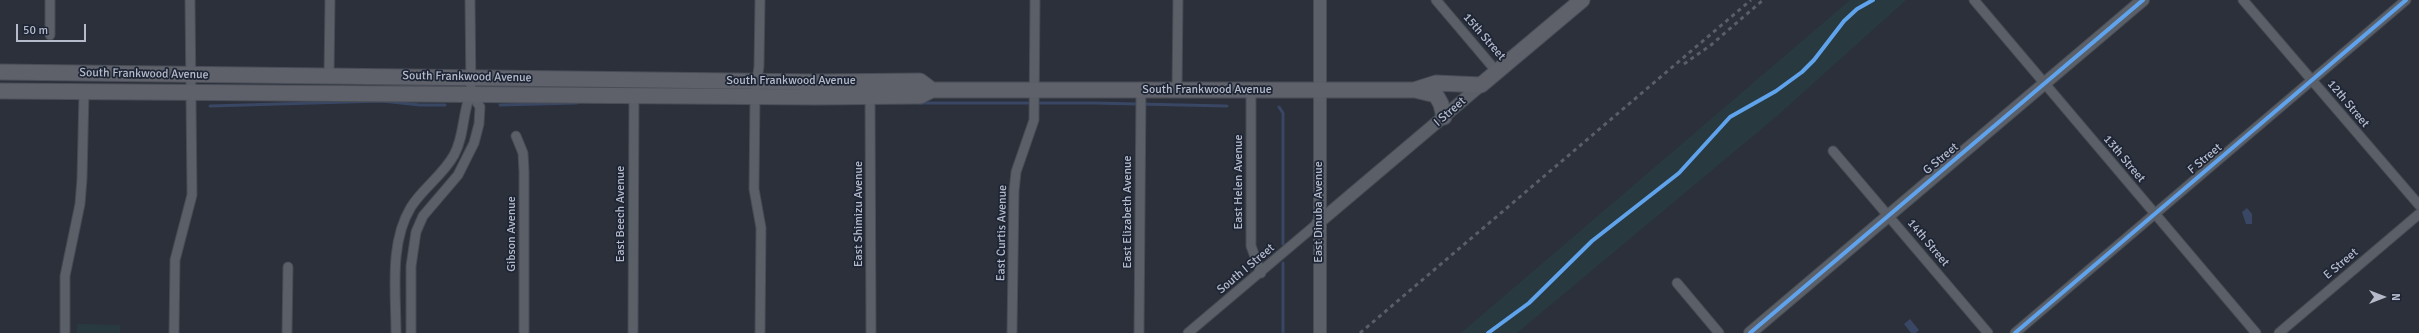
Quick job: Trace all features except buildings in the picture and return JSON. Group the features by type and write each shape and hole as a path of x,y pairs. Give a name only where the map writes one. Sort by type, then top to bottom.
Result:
{"main road":[{"name":"I Street","path":"1481,85 1582,0"},
{"name":"South Frankwood Avenue","path":"0,72 471,77 756,89 870,96 920,96 932,90 1035,89 1178,91 1251,89 1319,91 1414,90 1436,83 1481,85"},
{"name":"South Frankwood Avenue","path":"0,91 634,96 920,81 932,90"},
{"path":"1414,90 1436,95 1441,104 1444,117"}],"street":[{"path":"50,0 50,35"},
{"path":"174,333 175,260 192,195 189,92 190,0"},
{"path":"329,76 330,0"},
{"path":"396,333 396,265 399,235 412,206 454,155 464,128 466,105 471,94 470,0"},
{"path":"760,0 754,189 761,228 760,333"},
{"name":"East Curtis Avenue","path":"1012,333 1014,191 1016,172 1034,120 1035,0"},
{"path":"1178,0 1178,91"},
{"name":"East Dinuba Avenue","path":"1320,0 1318,223 1320,333"},
{"name":"15th Street","path":"1436,0 1497,72"},
{"name":"13th Street","path":"1974,0 2256,333"},
{"name":"G Street","path":"1750,333 2143,0"},
{"name":"12th Street","path":"2243,0 2419,205"},
{"name":"F Street","path":"2015,333 2406,0"},
{"name":"I Street","path":"1318,223 1481,85"},
{"name":"East Helen Avenue","path":"1251,89 1251,246 1260,273"},
{"name":"East Elizabeth Avenue","path":"1139,333 1141,91"},
{"path":"65,333 65,276 80,204 82,179 84,92"},
{"path":"411,333 411,266 416,232 423,216 458,175 474,143 479,124 480,107 471,94"},
{"name":"East Beech Avenue","path":"632,333 634,96"},
{"name":"East Shimizu Avenue","path":"870,96 871,333"},
{"name":"Gibson Avenue","path":"516,136 523,153 524,172 524,333"},
{"name":"14th Street","path":"1833,151 1988,333"},
{"name":"E Street","path":"2279,333 2419,214"},
{"name":"South I Street","path":"1188,333 1318,223"},
{"path":"287,333 288,267"},
{"path":"1677,283 1719,333"}],"shaded area":[{"path":"1850,0 1906,0 1777,116 1517,333 1461,333"},
{"path":"77,324 120,325 120,333 77,333"}],"water":[{"path":"2247,208 2252,214 2252,224 2246,224 2242,212"},
{"path":"1910,319 1919,330 1916,333 1911,333 1904,324"}],"waterway":[{"path":"210,106 382,101 420,105 445,105"},
{"path":"500,105 577,103"},
{"path":"919,103 1093,103 1227,106"},
{"path":"1279,107 1283,113 1283,244"},
{"path":"1283,263 1283,333"}],"railway":[{"path":"1360,333 1751,0"},
{"path":"1684,64 1711,45 1763,0"}],"cycle path":[{"path":"1488,333 1529,303 1592,241 1679,173 1730,117 1776,91 1802,72 1814,60 1844,21 1857,9 1873,0"},
{"path":"1750,333 2143,0"},
{"path":"2015,333 2406,0"}]}
